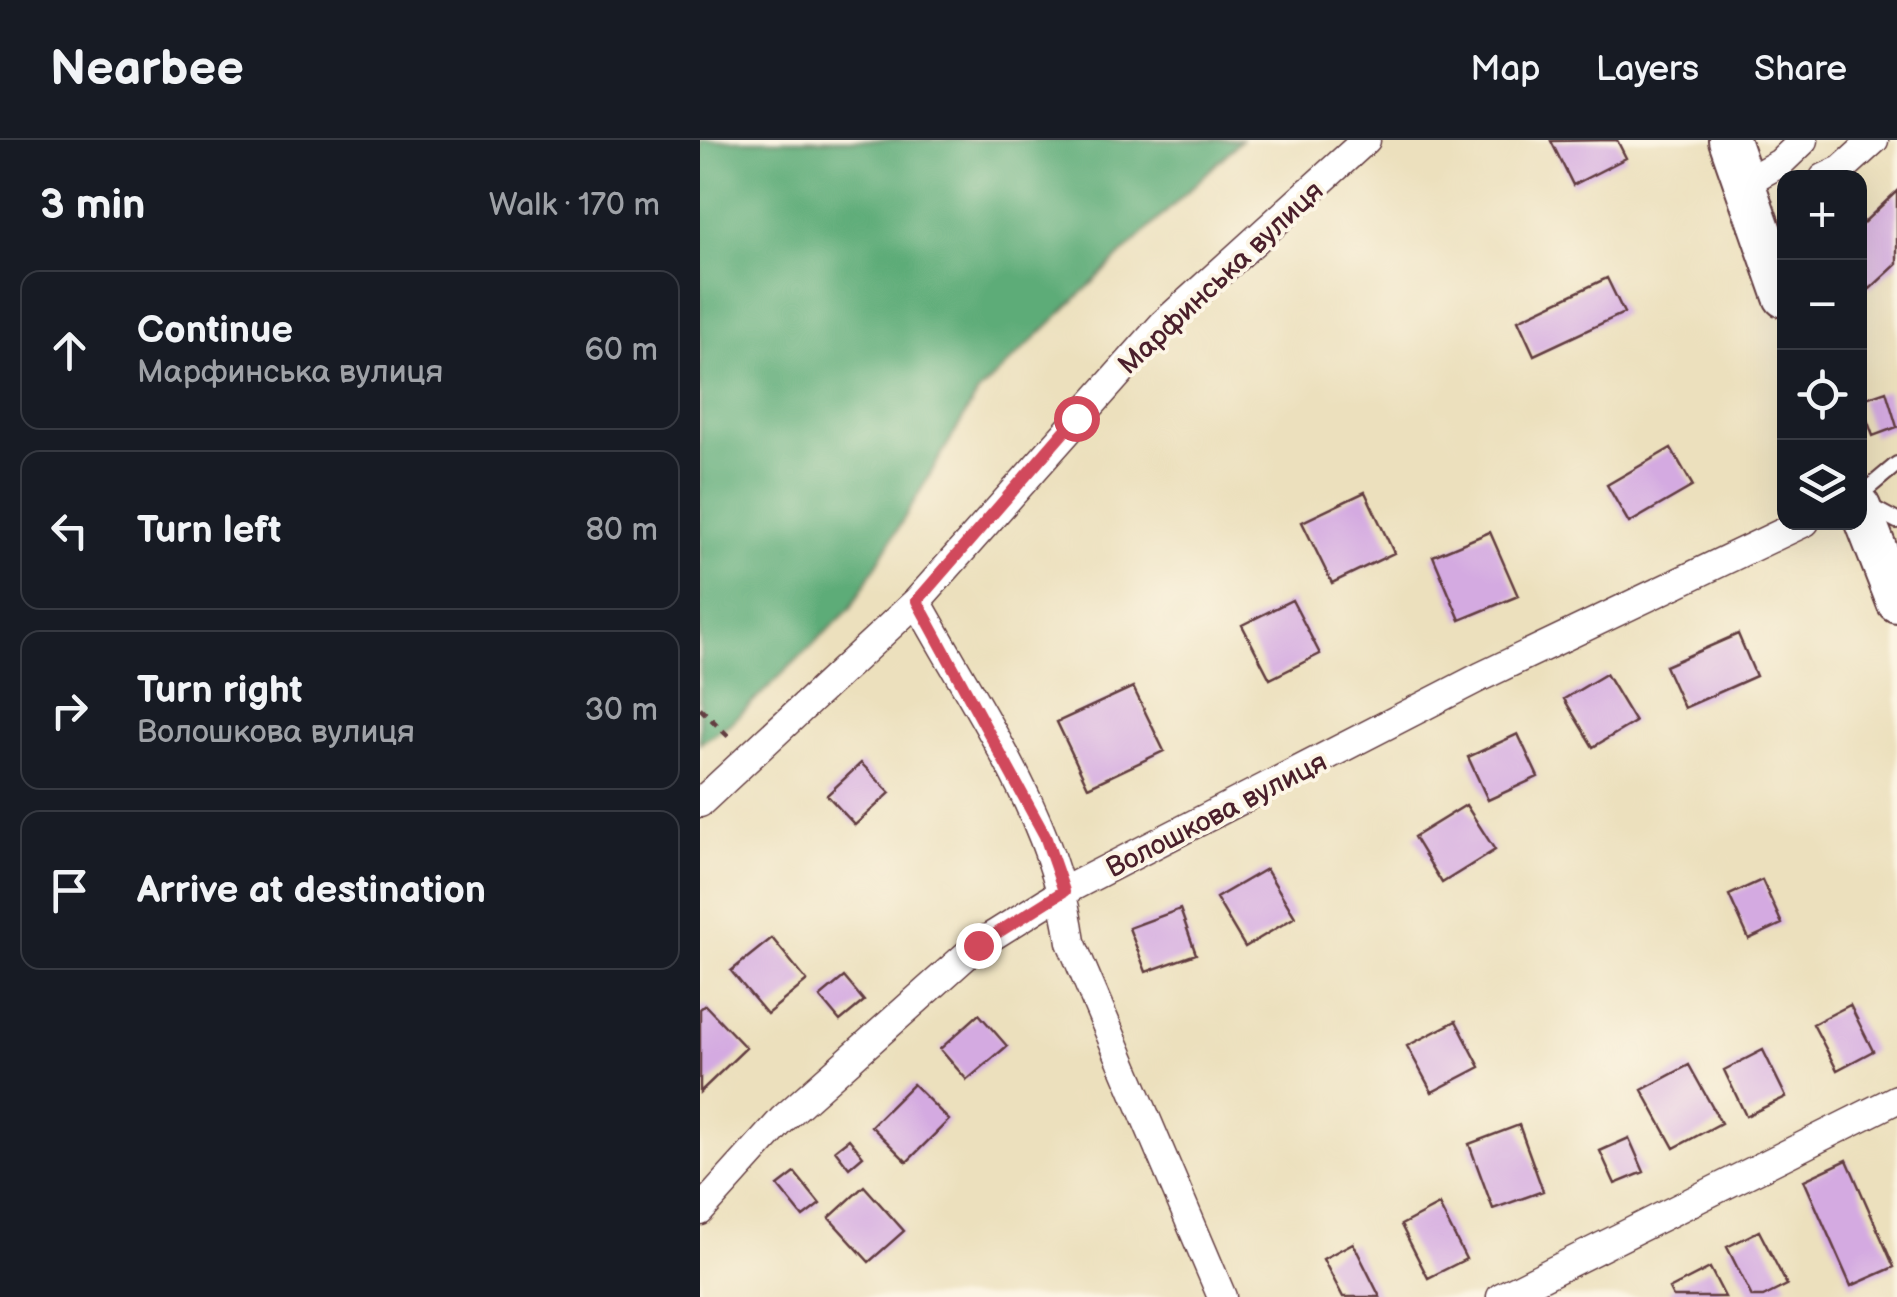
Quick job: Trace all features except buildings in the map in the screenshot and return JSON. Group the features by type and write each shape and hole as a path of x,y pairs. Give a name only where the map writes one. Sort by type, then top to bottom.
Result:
{"street":[{"name":"Марфинська вулиця","path":"700,803 917,601 1163,324 1366,140"},
{"path":"1729,140 1762,180 1777,260"},
{"path":"1762,180 1804,140"},
{"path":"1842,170 1874,140"},
{"path":"1867,520 1897,602"},
{"name":"Волошкова вулиця","path":"700,1211 783,1119 978,945 1064,891 1480,677 1788,530"},
{"path":"917,601 1045,836 1064,891 1071,942 1222,1297"},
{"path":"1501,1297 1897,1098"}],"lane":[{"path":"1867,494 1897,464"},
{"path":"1867,505 1897,521"}],"path":[{"path":"700,708 749,757"}],"green space":[{"path":"700,140 1241,140 978,393 851,608 731,723 700,743"}],"route":[{"path":"978,945 1064,891 1045,836 917,601 1076,418"}]}
